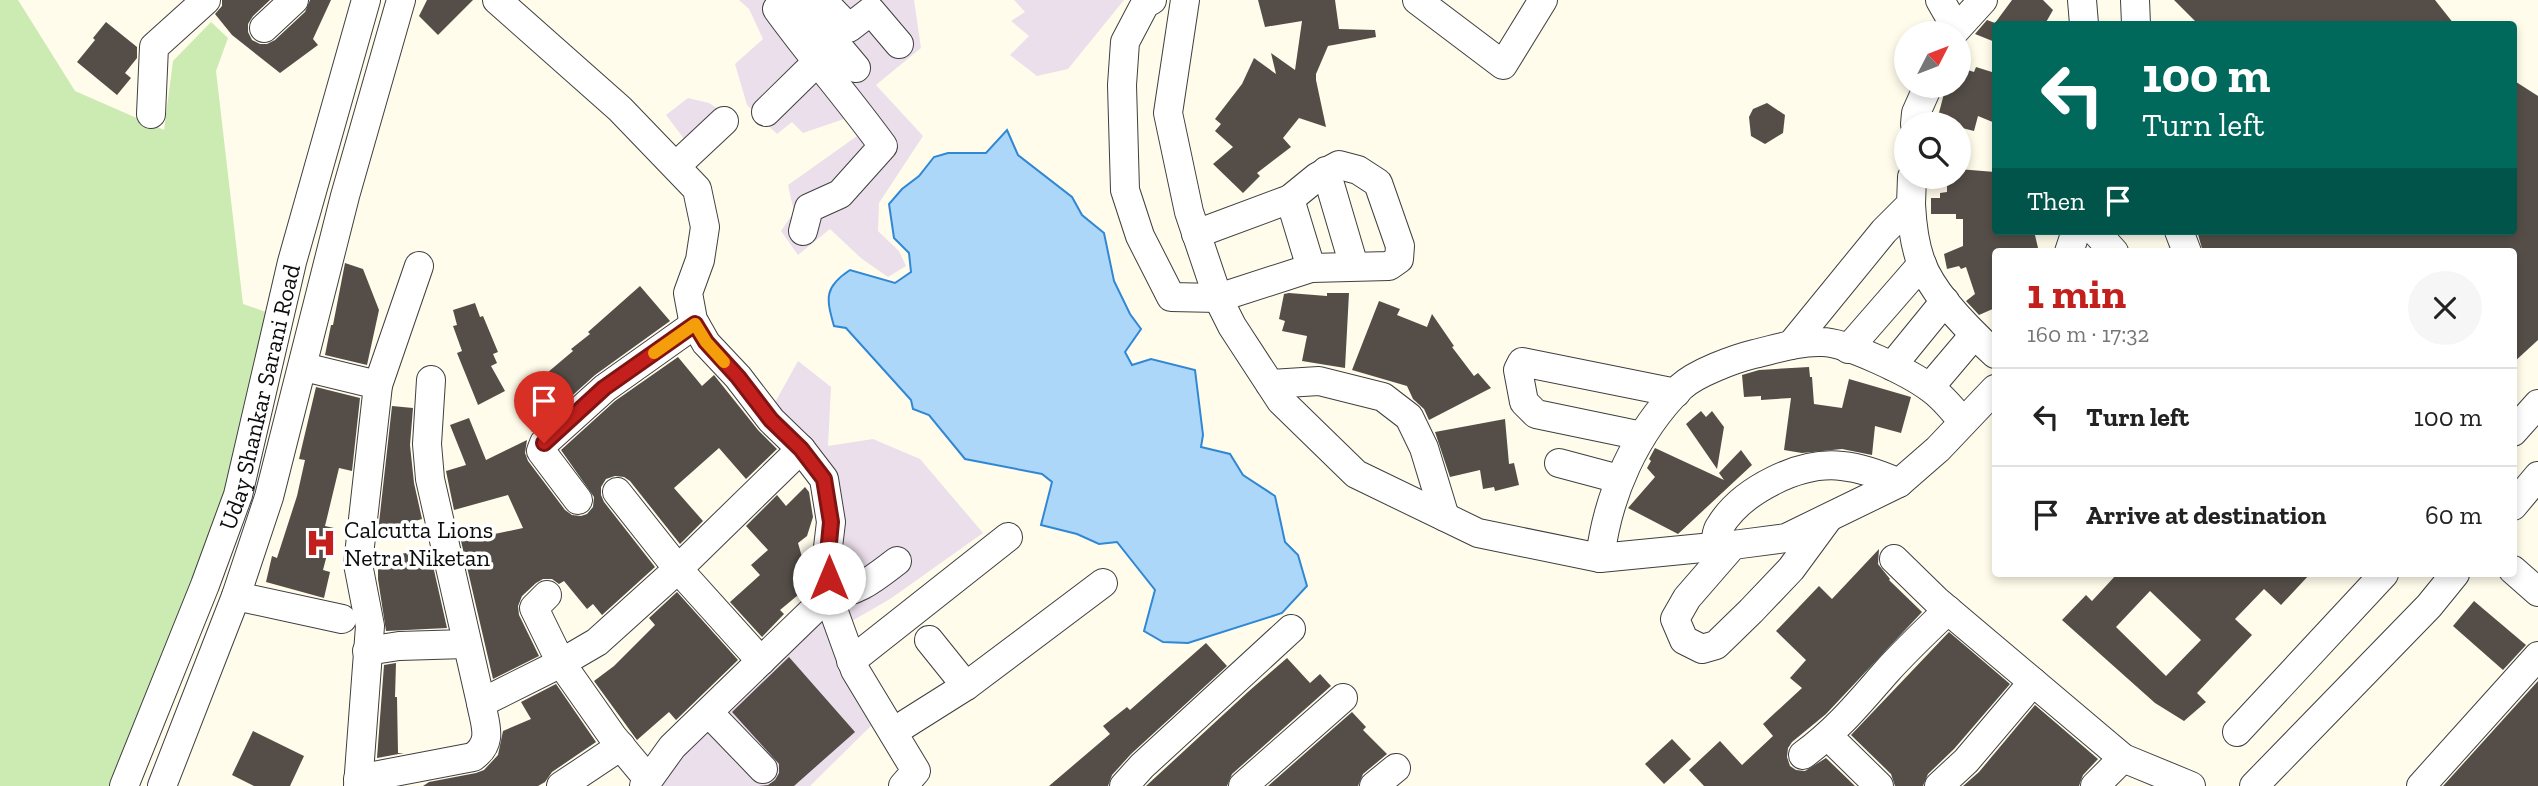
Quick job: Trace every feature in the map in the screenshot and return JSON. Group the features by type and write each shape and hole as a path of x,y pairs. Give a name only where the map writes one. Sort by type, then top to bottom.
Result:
{"street":[{"path":"151,114 154,47 206,0"},
{"path":"264,28 294,0"},
{"name":"Uday Shankar Sarani Road","path":"124,786 200,598 238,495 292,262 366,0"},
{"name":"Uday Shankar Sarani Road","path":"162,786 236,596 269,497 304,367 345,196 401,0"},
{"path":"498,0 620,109 697,189 705,226 700,260 688,293 695,324 706,342 738,377 771,420 801,449 824,479 831,522 827,564 834,612 851,661 916,771 902,786"},
{"path":"822,0 849,28 871,11 899,44"},
{"path":"1152,0 1145,4 1125,42 1122,97 1125,190 1140,236 1171,297 1218,298 1311,268 1389,266 1399,259 1400,246 1378,183 1358,170 1339,166 1326,171 1290,199 1196,233"},
{"path":"1185,0 1168,113 1189,212 1218,298 1232,326 1281,401 1356,474 1478,533 1600,558 1724,546 1786,538 1899,483 1938,449 1992,393"},
{"path":"1417,0 1503,65 1543,0"},
{"path":"1940,0 1949,21"},
{"path":"1963,21 1983,0"},
{"path":"2081,0 2084,21"},
{"path":"2134,0 2136,21"},
{"path":"782,7 816,63 846,95 883,146 840,194 809,208 803,231"},
{"path":"782,7 856,68"},
{"path":"766,112 816,63"},
{"path":"676,166 724,121"},
{"path":"1326,171 1354,266"},
{"path":"1912,190 1913,234 1922,264 1945,302 1992,351"},
{"path":"1791,345 1884,231 1912,190"},
{"path":"1290,199 1311,268"},
{"path":"2099,235 2110,248"},
{"path":"1849,349 1922,264"},
{"path":"419,266 378,385 358,564 370,626 358,783 473,757 483,750 487,738 430,480 427,444 431,380"},
{"path":"1892,366 1945,302"},
{"path":"578,500 541,451 544,443 604,388 695,324"},
{"path":"1930,387 1974,335"},
{"path":"1600,558 1604,527 1619,479 1642,436 1683,385 1731,360 1791,345 1824,341 1892,366 1930,387 1963,422"},
{"path":"1642,436 1536,414 1524,402 1518,370 1522,362 1676,393"},
{"path":"304,367 378,385"},
{"path":"1270,384 1319,381 1383,397 1409,417 1424,448 1445,517"},
{"path":"2517,428 2538,404"},
{"path":"481,703 597,642 678,569 801,449"},
{"path":"1559,463 1619,479"},
{"path":"1724,546 1718,527 1741,503 1769,481 1804,468 1840,465 1872,472 1899,483"},
{"path":"2517,501 2538,476"},
{"path":"617,492 678,569 761,661"},
{"path":"1724,546 1687,597 1675,619 1684,640 1702,649 1716,645 1751,611 1791,569 1829,518"},
{"path":"851,661 1008,537"},
{"path":"1894,559 1948,610 2123,758 2192,786"},
{"path":"547,595 534,608 561,663 646,783 672,747 831,593 843,594 866,583 897,561"},
{"path":"2237,732 2381,577"},
{"path":"2254,786 2428,606 2452,577"},
{"path":"893,732 966,687 1103,583"},
{"path":"236,596 342,619"},
{"path":"1803,755 1828,736 1948,610"},
{"path":"1130,783 1291,629"},
{"path":"929,640 966,687"},
{"path":"368,651 399,646 466,644"},
{"path":"2421,786 2538,656"},
{"path":"1939,786 1966,761 2033,682"},
{"path":"1243,786 1343,698"},
{"path":"709,713 762,769"},
{"path":"1828,736 1869,783"},
{"path":"561,786 621,746"},
{"path":"2095,786 2123,758"},
{"path":"1374,786 1396,768"}],"shaded area":[{"path":"739,0 914,0 921,48 876,85 923,136 879,203 878,231 899,251 906,266 888,277 862,259 830,229 798,255 781,231 794,212 788,185 857,136 844,119 803,133 792,122 777,134 747,105 735,64 763,39 749,9"},
{"path":"1014,0 1124,0 1068,69 1037,76 1010,55 1029,36 1011,21 1025,12"},
{"path":"688,98 709,103 721,111 688,144 666,115"},
{"path":"798,361 831,387 828,446 873,439 920,459 983,533 890,599 845,625 831,476 773,406"},
{"path":"825,602 879,718 810,786 650,786"}],"green space":[{"path":"0,0 18,0 75,91 164,130 173,61 211,22 228,38 216,71 243,304 286,319 128,786 0,786"}],"water":[{"path":"1007,130 1018,155 1072,197 1082,215 1104,233 1114,281 1130,314 1141,329 1125,352 1132,365 1151,359 1195,370 1203,435 1201,447 1230,454 1243,475 1275,496 1285,542 1298,555 1307,586 1282,613 1188,643 1163,642 1144,631 1155,590 1117,542 1099,544 1077,534 1041,525 1052,482 1042,474 965,459 929,415 913,409 911,400 846,328 834,326 829,308 829,294 835,282 850,270 895,283 911,272 909,253 894,238 889,204 902,189 919,176 934,157 948,153 986,153"}],"building":[{"path":"222,0 270,0 248,24 252,40 267,44 305,12 310,0 331,0 313,39 318,45 280,73 232,35 215,14 222,6"},
{"path":"427,0 473,0 438,35 419,16"},
{"path":"1258,0 1335,0 1339,29 1375,30 1376,37 1328,46 1316,74 1326,127 1299,118 1283,138 1291,147 1257,173 1260,176 1243,193 1213,164 1233,147 1215,131 1221,124 1215,119 1242,84 1254,58 1276,74 1271,53 1295,70 1302,21 1265,27"},
{"path":"2012,0 2043,0 2053,10 2047,21 1996,21"},
{"path":"2174,0 2435,0 2452,21 2195,21"},
{"path":"1987,20 1992,22 1992,41 1975,34"},
{"path":"106,22 137,47 137,58 125,73 131,78 117,95 77,62"},
{"path":"1976,67 1992,72 1992,122 1978,116 1974,131 1971,130 1971,112 1939,112 1943,98 1971,98 1971,71 1974,72"},
{"path":"2517,83 2538,96 2538,340 2517,359 2517,248 2202,248 2198,235 2517,235"},
{"path":"1767,103 1785,115 1783,133 1765,144 1751,136 1749,117 1753,109"},
{"path":"1971,170 1992,172 1992,235 2035,235 2038,248 1992,248 1992,309 1979,315 1966,301 1975,294 1966,267 1947,269 1944,254 1963,246 1963,219 1956,219 1956,214 1931,214 1931,198 1940,198 1940,193 1947,192 1947,189 1971,189"},
{"path":"345,263 363,269 379,310 367,365 325,355"},
{"path":"640,286 670,321 595,375 532,432 515,400 573,351 571,349 590,334 588,332"},
{"path":"1327,293 1349,293 1345,368 1302,361 1307,336 1282,331 1285,321 1279,319 1284,294 1327,296"},
{"path":"1379,301 1400,309 1397,315 1427,327 1432,314 1474,376 1478,373 1491,388 1429,420 1407,386 1352,370"},
{"path":"475,303 498,352 493,354 497,363 491,366 505,391 478,405 457,353 462,351 453,326 457,325 453,310"},
{"path":"678,357 702,386 714,375 758,430 777,449 746,479 719,448 674,488 703,521 680,544 630,481 615,476 606,479 601,487 604,502 655,567 602,615 593,604 587,609 564,581 559,584 552,579 543,579 536,583 522,596 518,606 519,615 539,656 493,679 461,541 523,528 508,495 454,510 446,471 466,465 450,425 469,418 486,460 527,440 525,453 528,461 565,510 572,515 581,516 593,507 594,497 561,450 615,401"},
{"path":"1809,367 1814,404 1842,408 1849,379 1911,397 1901,433 1875,426 1872,455 1842,449 1802,453 1784,450 1791,398 1761,400 1761,396 1744,397 1742,375 1759,370"},
{"path":"316,387 360,398 352,471 339,468 325,526 334,528 323,570 330,572 324,598 266,582 272,556 277,558 297,496 305,460 299,459"},
{"path":"392,406 413,408 410,445 414,483 422,519 378,532"},
{"path":"1701,411 1706,417 1712,411 1724,427 1717,469 1686,424"},
{"path":"1505,419 1509,464 1514,463 1519,485 1495,491 1494,487 1483,489 1480,470 1450,477 1435,432"},
{"path":"1655,448 1724,480 1719,473 1741,450 1752,465 1678,534 1628,508 1655,477 1647,468"},
{"path":"805,487 809,492 813,517 807,536 798,543 810,585 780,610 784,614 762,637 730,602 760,575 751,565 768,550 746,526 777,495 786,506"},
{"path":"429,548 447,628 386,631 378,579 378,559"},
{"path":"1879,549 1878,564 1889,580 1922,612 1826,714 1792,742 1787,757 1790,766 1805,771 1826,758 1855,786 1704,786 1689,770 1720,741 1742,765 1773,736 1763,724 1802,688 1790,678 1806,660 1776,631 1819,586 1832,599"},
{"path":"2114,577 2307,577 2281,605 2264,589 2235,619 2252,635 2197,693 2206,702 2184,721 2155,703 2062,620 2086,595 2092,601","holes":["2150,591 2201,640 2166,676 2116,627"]},
{"path":"677,592 738,660 676,720 669,712 637,740 594,681 614,666 655,625 649,618"},
{"path":"2474,601 2526,645 2503,670 2453,626"},
{"path":"1949,632 2010,684 1954,749 1928,774 1923,786 1895,786 1891,774 1851,735"},
{"path":"1206,643 1227,666 1131,754 1112,775 1108,786 1049,786 1110,734 1103,726 1127,707 1130,710"},
{"path":"789,657 855,732 794,786 759,786 768,785 775,780 779,773 779,764 732,712"},
{"path":"1287,658 1310,683 1320,674 1331,686 1232,774 1227,786 1146,786 1249,691"},
{"path":"396,663 398,753 404,753 377,758 384,665"},
{"path":"2538,681 2538,786 2443,786"},
{"path":"556,684 596,742 552,772 545,782 538,786 423,786 429,782 484,770 498,755 503,731 531,719 521,702"},
{"path":"2035,705 2098,759 2083,775 2079,786 1963,786 1979,772"},
{"path":"1352,712 1366,727 1363,730 1387,754 1363,774 1358,786 1268,786"},
{"path":"253,731 304,756 290,786 254,786 232,775"},
{"path":"1672,739 1691,759 1664,784 1645,764"}],"slow traffic":[{"path":"654,353 695,324 706,342 724,362"}],"place":[{"name":"Calcutta Lions Netra Niketan","path":"321,543"}],"route":[{"path":"544,443 604,388 695,324 706,342 738,377 771,420 801,449 824,479 831,522 827,564 829,578"}]}
